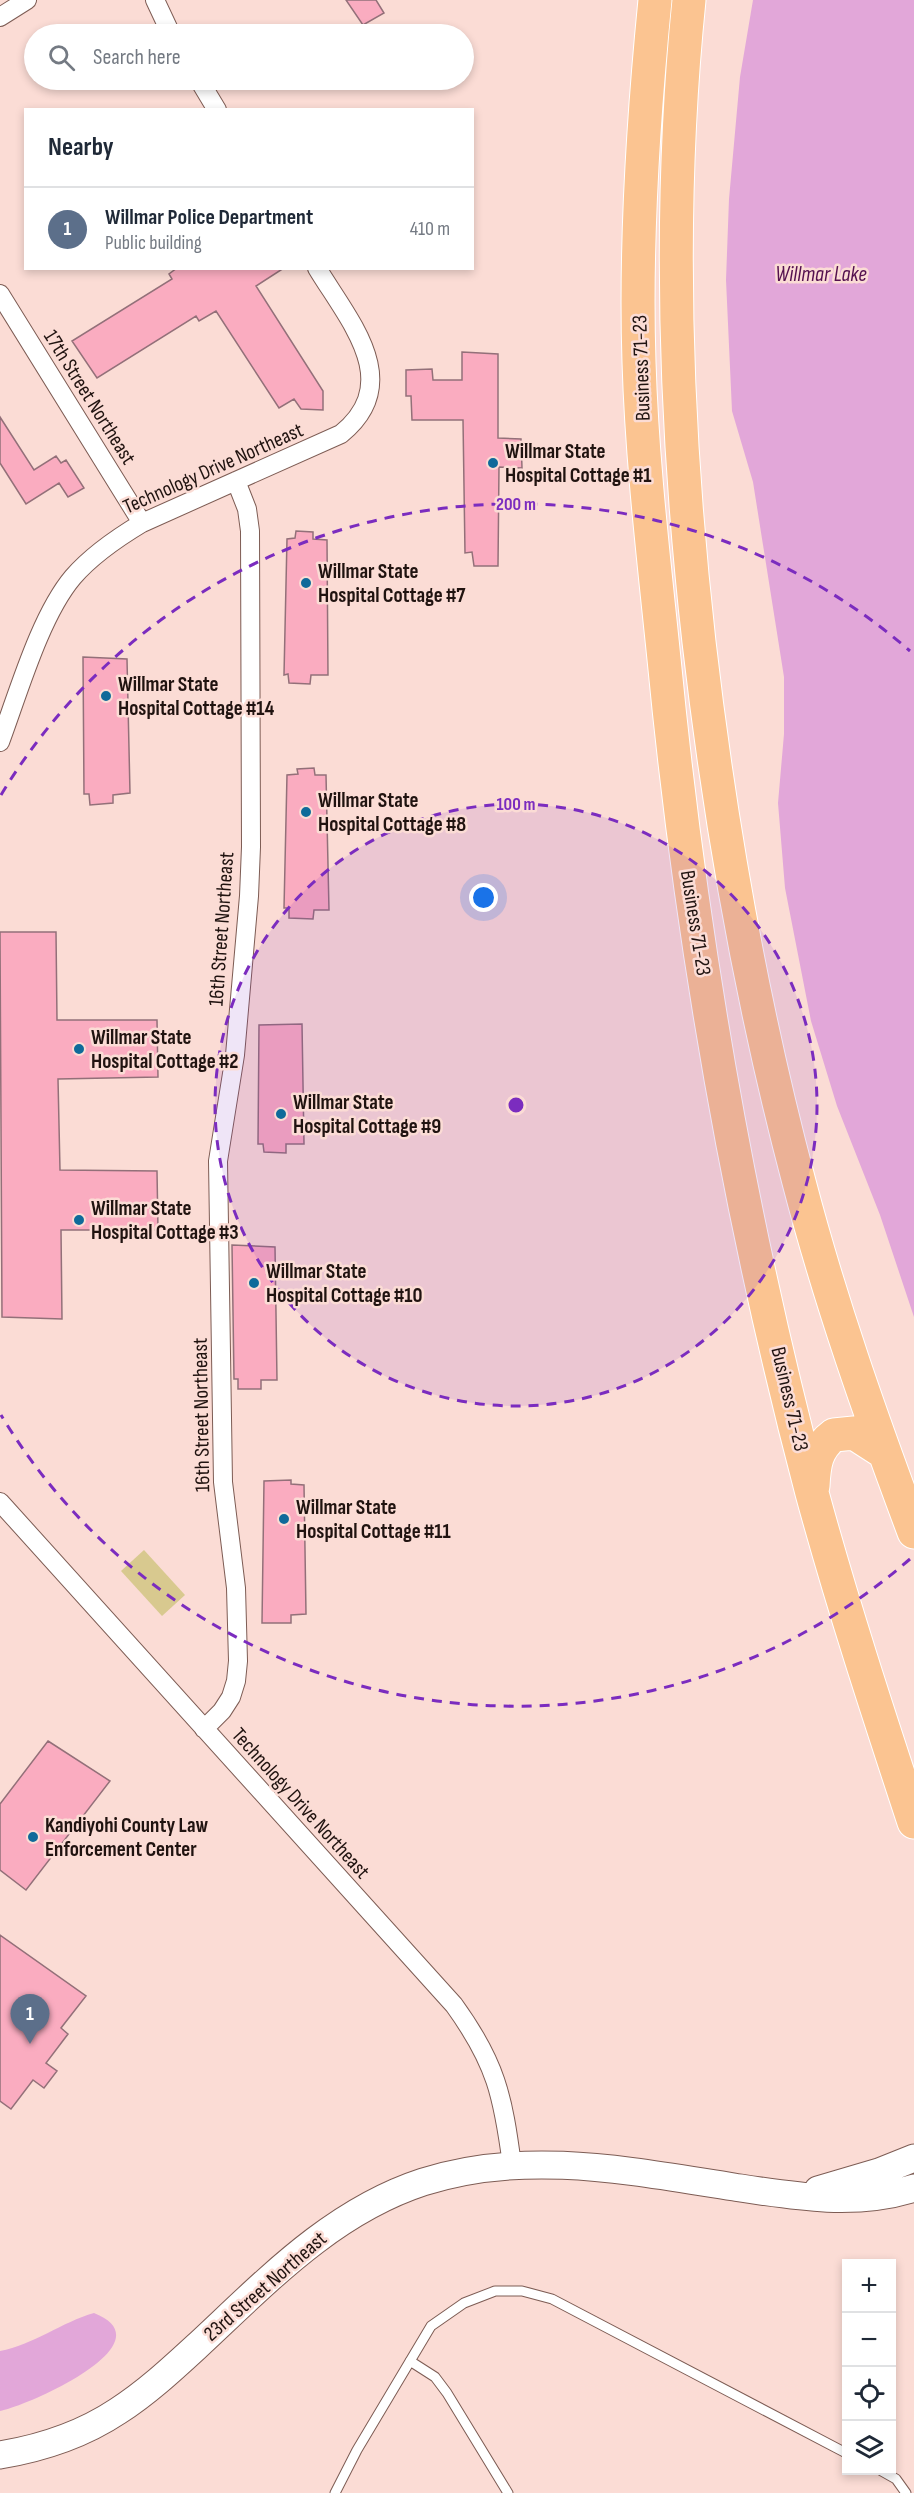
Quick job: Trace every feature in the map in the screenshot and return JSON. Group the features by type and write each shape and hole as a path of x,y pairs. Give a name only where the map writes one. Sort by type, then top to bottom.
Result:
{"highway":[{"name":"Business 71-23","path":"655,0 644,117 638,258 639,360 643,447 671,735 689,882 729,1115 780,1361 813,1497 914,1822"},
{"name":"Business 71-23","path":"689,0 679,110 675,236 681,440 688,548 724,828 768,1056 799,1183 860,1386 914,1532"},
{"path":"813,1497 815,1462 823,1445 834,1434 854,1433 885,1453"},
{"path":"833,1563 864,1642 914,1746"}],"street":[{"path":"0,17 27,0"},
{"path":"155,0 166,24"},
{"path":"204,90 216,108"},
{"name":"Technology Drive Northeast","path":"0,742 29,662 60,596 73,577 90,560 122,535 142,523 341,434 357,419 366,403 371,381 368,358 352,326 318,270"},
{"name":"17th Street Northeast","path":"0,294 142,523"},
{"name":"16th Street Northeast","path":"204,1729 222,1711 231,1697 236,1681 238,1661 236,1588 223,1482 218,1161 235,1055 249,896 250,531 247,509 236,481"},
{"name":"Technology Drive Northeast","path":"0,1502 444,1993 484,2051 500,2090 512,2165"},
{"name":"23rd Street Northeast","path":"799,2196 879,2172 914,2158"},
{"name":"23rd Street Northeast","path":"0,2455 63,2439 118,2411 164,2376 294,2256 341,2222 367,2207 422,2183 453,2174 512,2165 539,2164 608,2168 799,2196 852,2199 880,2196 914,2188"}],"lane":[{"path":"335,2493 357,2450 431,2326 464,2302 495,2291 522,2290 552,2300 842,2451"},
{"path":"410,2361 430,2373 441,2385 508,2493"},
{"path":"889,2475 896,2479 906,2493"}],"shaded area":[{"path":"144,1550 185,1595 162,1616 121,1571"}],"water":[{"name":"Willmar Lake","path":"753,0 914,0 914,1317 880,1215 837,1106 811,1021 785,888 778,803 784,734 784,677 753,482 732,411 726,280 729,199 740,77"},
{"path":"94,2313 113,2326 115,2340 105,2356 62,2386 15,2407 0,2411 0,2351 24,2344"}],"building":[{"path":"346,0 376,0 384,13 362,24"},
{"path":"174,270 281,270 256,286 323,391 323,410 301,409 294,399 279,408 216,311 199,321 196,316 97,378 72,341 172,279 169,274"},
{"name":"Willmar State Hospital Cottage #1","path":"462,352 498,354 498,438 521,439 522,468 499,467 498,566 474,566 472,552 465,553 463,420 412,420 411,396 406,396 406,370 432,369 433,380 462,380"},
{"path":"0,417 34,470 56,456 61,463 66,460 84,488 68,497 59,483 26,504 0,463"},
{"name":"Willmar State Hospital Cottage #7","path":"296,531 313,532 313,539 327,540 328,675 311,675 310,684 289,683 288,674 284,675 287,539 295,538"},
{"name":"Willmar State Hospital Cottage #14","path":"83,657 127,659 130,793 113,795 113,803 90,805 89,794 84,794"},
{"name":"Willmar State Hospital Cottage #8","path":"314,768 315,775 326,775 329,910 314,910 313,919 289,918 289,908 284,908 287,775 298,774 297,769"},
{"path":"0,932 56,932 57,1020 157,1020 158,1077 58,1079 60,1170 157,1171 158,1230 61,1230 62,1319 2,1317"},
{"name":"Willmar State Hospital Cottage #9","path":"302,1024 304,1144 286,1144 286,1153 264,1152 263,1144 258,1144 259,1025"},
{"name":"Willmar State Hospital Cottage #10","path":"232,1245 275,1247 277,1380 261,1380 261,1389 238,1389 238,1379 234,1379"},
{"name":"Willmar State Hospital Cottage #11","path":"291,1480 291,1484 304,1485 306,1614 291,1615 291,1623 262,1623 264,1481"},
{"name":"Kandiyohi County Law Enforcement Center","path":"48,1741 110,1781 26,1890 0,1870 0,1804"},
{"path":"0,1935 86,1996 61,2028 68,2034 46,2063 57,2071 44,2088 33,2080 11,2109 0,2101"}],"place":[{"name":"Willmar State Hospital Cottage #1","path":"493,463"},
{"name":"Willmar State Hospital Cottage #7","path":"306,583"},
{"name":"Willmar State Hospital Cottage #14","path":"106,696"},
{"name":"Willmar State Hospital Cottage #8","path":"306,812"},
{"name":"Willmar State Hospital Cottage #2","path":"79,1049"},
{"name":"Willmar State Hospital Cottage #9","path":"281,1114"},
{"name":"Willmar State Hospital Cottage #3","path":"79,1220"},
{"name":"Willmar State Hospital Cottage #10","path":"254,1283"},
{"name":"Willmar State Hospital Cottage #11","path":"284,1519"},
{"name":"Kandiyohi County Law Enforcement Center","path":"33,1837"},
{"name":"Willmar Police Department","path":"30,2044"}]}
